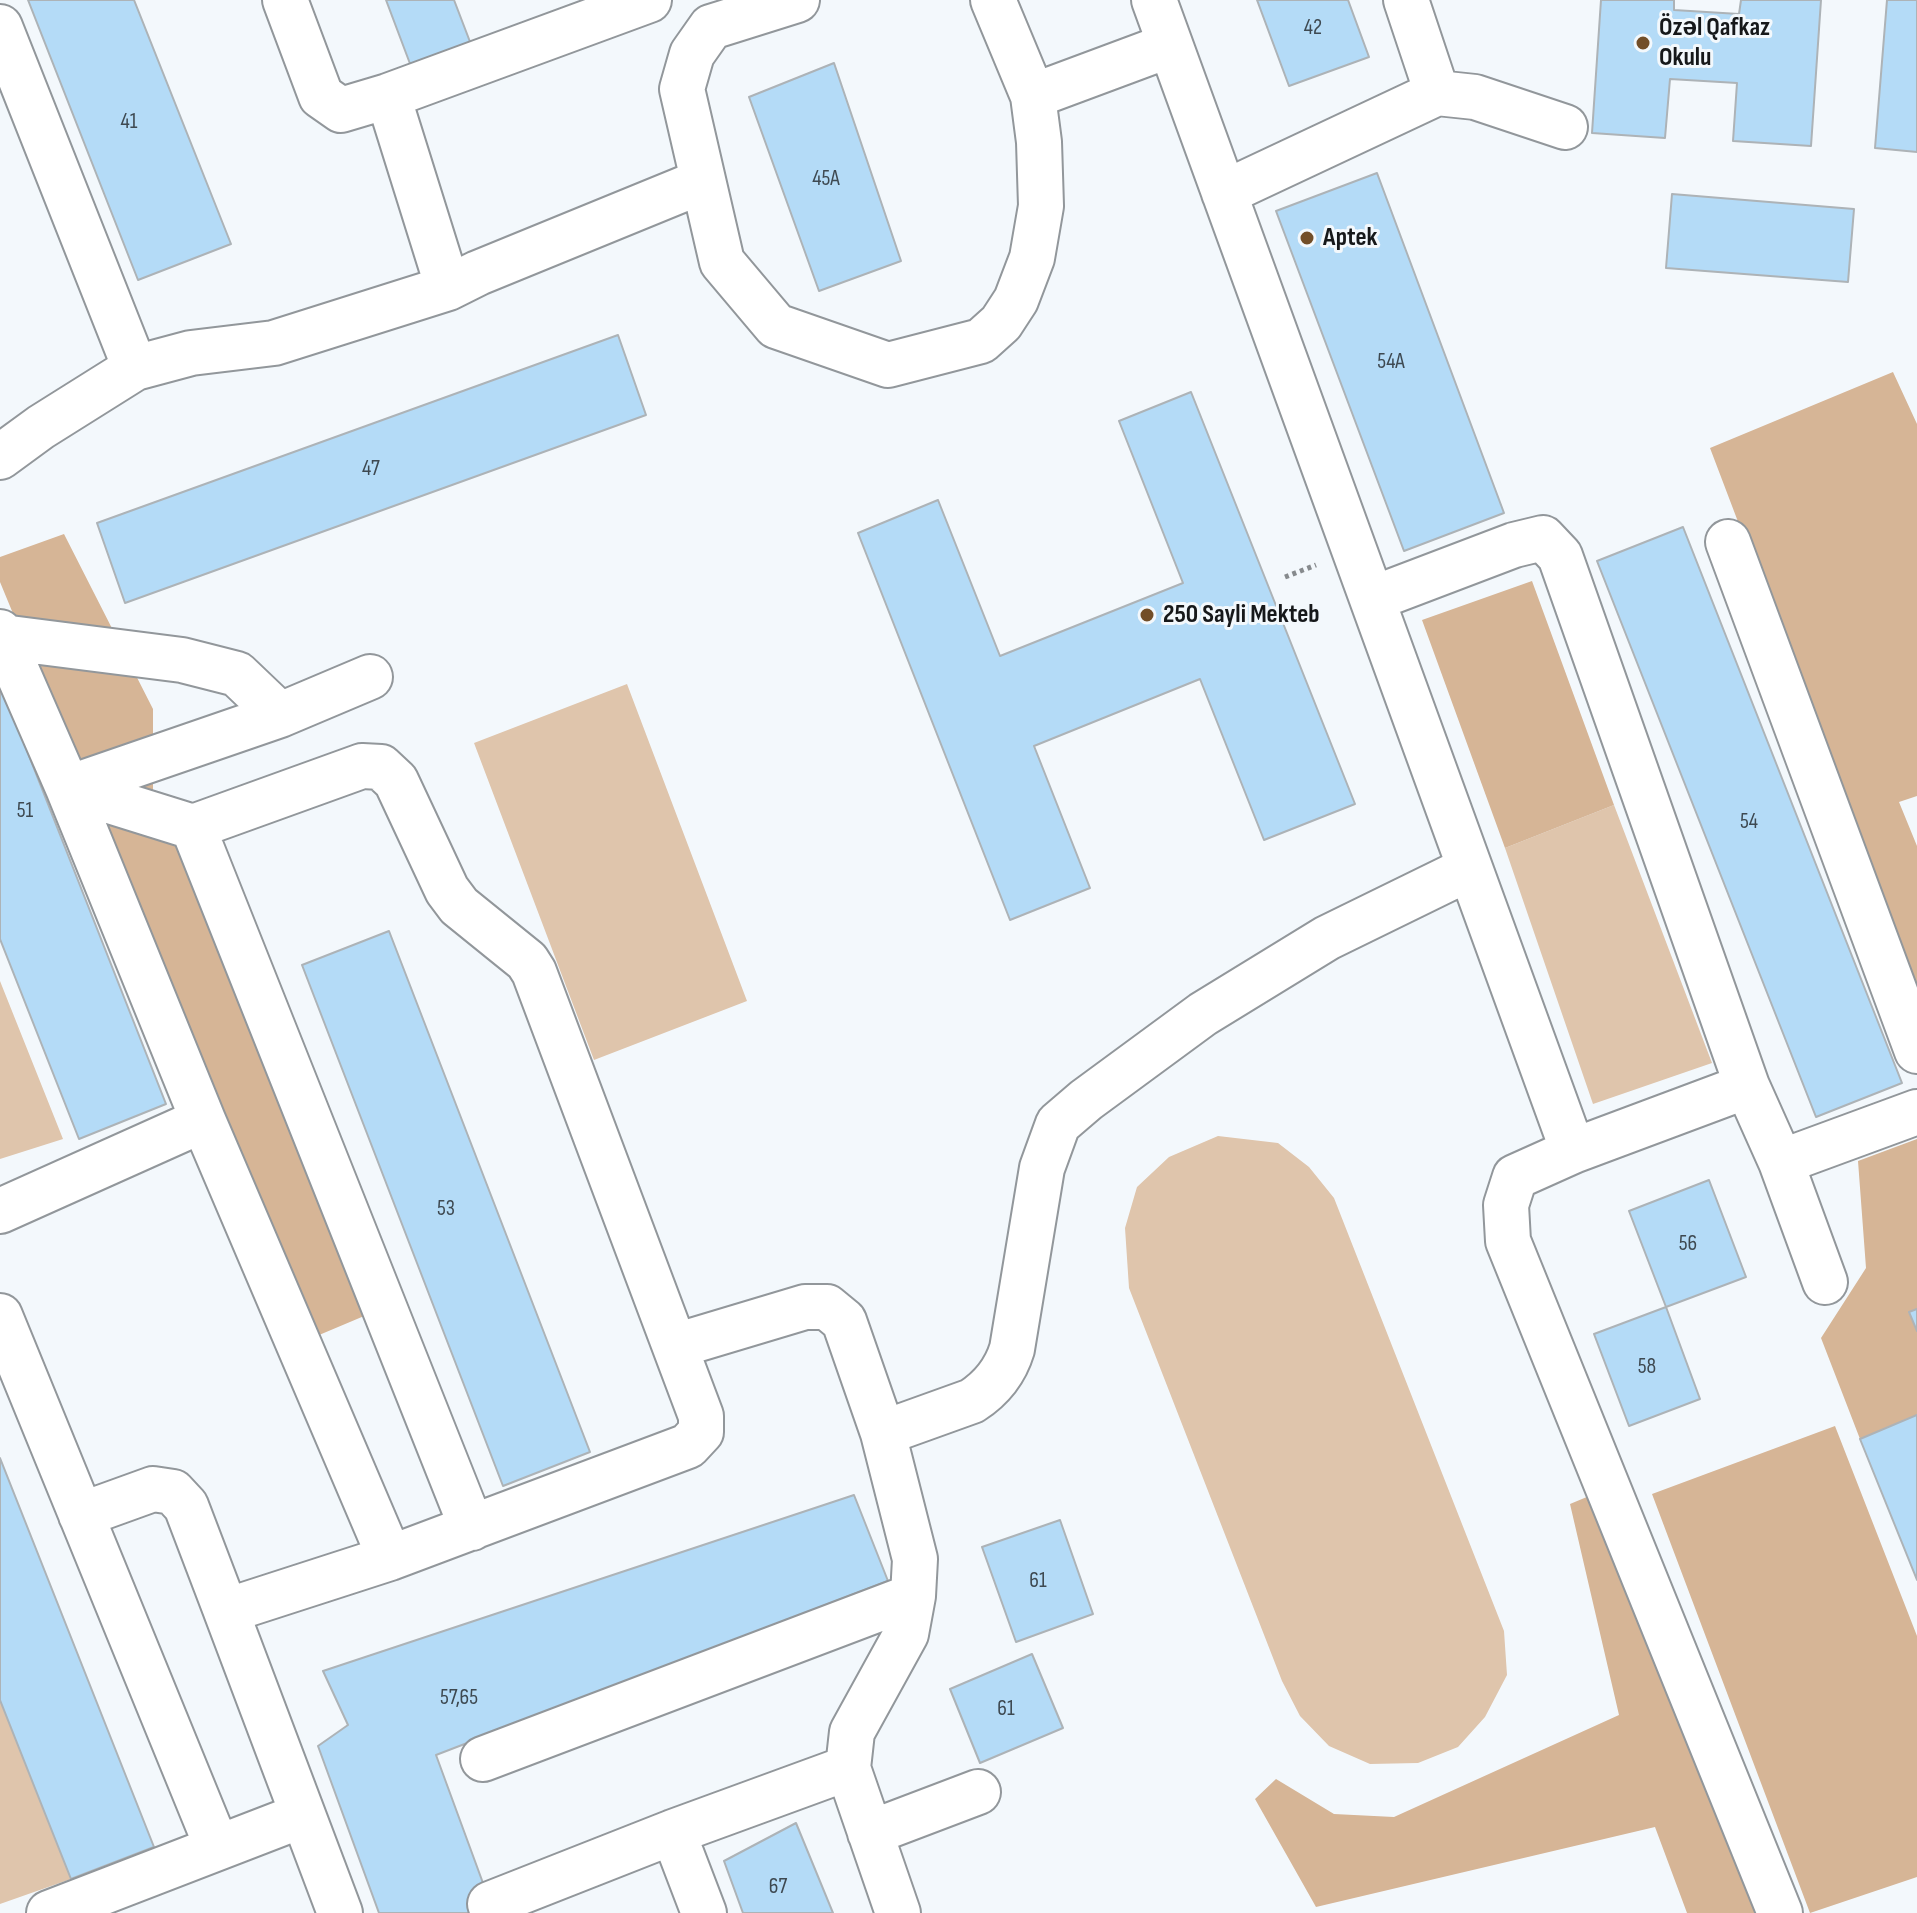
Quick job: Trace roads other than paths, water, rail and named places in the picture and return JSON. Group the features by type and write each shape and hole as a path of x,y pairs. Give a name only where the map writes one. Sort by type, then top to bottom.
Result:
{"street":[{"path":"285,0 321,96 341,110 388,96 649,0"},
{"path":"797,0 711,27 692,54 682,89 722,262 776,326 888,365 981,341 1001,323 1016,300 1032,258 1041,206 1039,142 1033,96 993,0"},
{"path":"1154,0 1573,1151"},
{"path":"1406,0 1437,93"},
{"path":"0,27 135,368"},
{"path":"1033,96 1170,45"},
{"path":"1224,193 1437,93 1475,97 1565,127"},
{"path":"388,96 448,288"},
{"path":"0,457 41,427 135,368 191,353 274,343 448,288 703,181"},
{"path":"1372,599 1514,545 1543,538 1560,556 1747,1086 1781,1162 1825,1282"},
{"path":"1728,542 1917,1051"},
{"path":"1,635 182,660 237,674 280,715"},
{"path":"1,635 390,1558"},
{"path":"68,788 280,715 370,677"},
{"path":"68,788 193,827 362,766 381,767 396,781 447,890 459,906 527,961 534,972 701,1416 701,1432 688,1446 390,1558 226,1611"},
{"path":"193,827 472,1528"},
{"path":"883,1433 972,1401 985,1393 1006,1367 1012,1349 1042,1168 1058,1124 1203,1014 1327,938 1470,868"},
{"path":"1747,1086 1573,1151 1515,1177 1506,1205 1508,1241 1780,1913"},
{"path":"1781,1162 1917,1112"},
{"path":"0,1211 203,1120"},
{"path":"675,1346 805,1307 827,1307 844,1321 883,1433 915,1559 913,1596 906,1634 852,1732 848,1768 898,1913"},
{"path":"0,1316 217,1847"},
{"path":"81,1515 153,1489 173,1492 186,1506 340,1913"},
{"path":"483,1759 913,1596"},
{"path":"490,1904 848,1768"},
{"path":"870,1833 978,1792"},
{"path":"49,1913 303,1815"},
{"path":"673,1832 704,1913"}],"place":[{"name":"Özəl Qafkaz Okulu","path":"1643,43"},
{"name":"Aptek","path":"1307,238"},
{"name":"250 Sayli Mekteb","path":"1147,615"}]}
